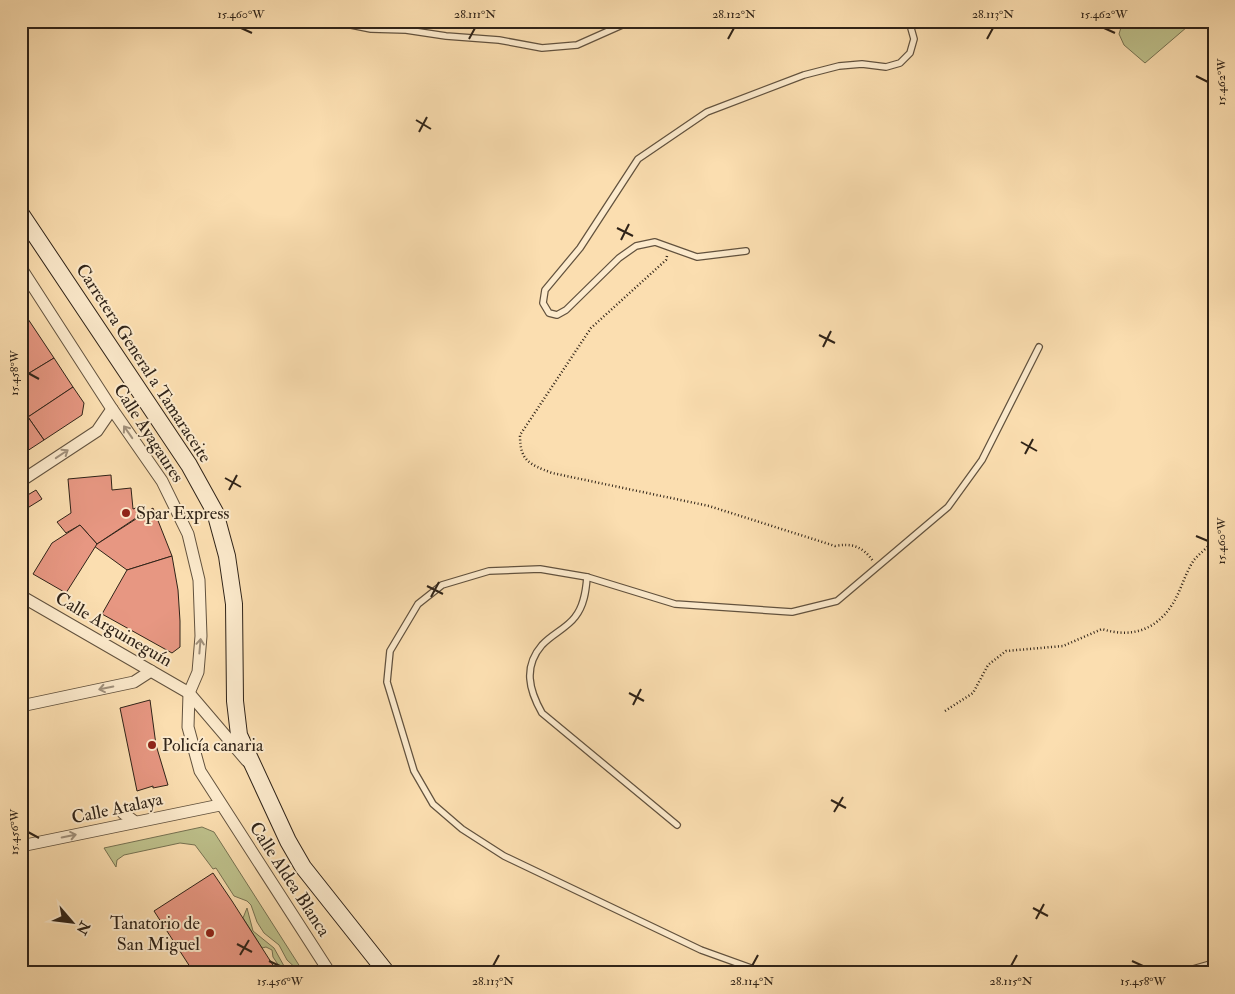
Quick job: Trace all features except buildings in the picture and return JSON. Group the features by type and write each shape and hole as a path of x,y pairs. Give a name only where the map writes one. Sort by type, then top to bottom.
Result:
{"main road":[{"name":"Carretera General a Tamaraceite","path":"21,214 189,465 215,512 227,556 234,604 236,720 239,735 288,841 303,867 387,973"}],"street":[{"name":"Calle Ayagaures","path":"21,268 27,286 162,481 188,534 199,580 201,636 198,672 189,693 188,728 200,771 220,804"},
{"path":"21,481 97,431 112,409"},
{"name":"Calle Arguineguín","path":"21,596 189,693 253,766"},
{"path":"21,706 134,682 151,671"},
{"name":"Calle Atalaya","path":"21,846 220,804"},
{"name":"Calle Aldea Blanca","path":"220,804 330,973"},
{"path":"123,813 135,822"}],"lane":[{"path":"331,21 371,29 406,30 446,36 499,40 542,48 577,45 632,21"},
{"path":"746,251 697,257 655,242 636,246 619,258 566,310 557,315 549,313 543,303 546,290 580,248 638,159 707,112 804,75 839,66 886,67 900,63 910,53 914,39 909,21"},
{"path":"765,973 701,950 504,856 462,829 433,804 414,771 387,682 390,651 418,604 442,585 489,571 540,569 587,577 675,604 792,612 837,601 948,507 982,460 1039,347"},
{"path":"587,577 585,599 575,617 542,645 530,666 531,693 542,713 677,826"},
{"path":"1179,973 1214,962"}],"path":[{"path":"668,247 666,260 591,328 520,435 520,450 530,464 552,473 709,506 835,546 851,544 866,552 877,567"},
{"path":"945,711 974,693 988,665 1006,651 1063,646 1102,629 1116,634 1141,632 1154,624 1171,606 1194,560 1214,541"}],"green space":[{"path":"1123,21 1194,21 1145,63 1124,45 1119,34"},
{"path":"202,827 214,832 304,973 301,973 287,960 279,945 264,933 257,922 251,905 247,901 234,896 216,868 213,869 195,845 180,843 124,855 117,860 116,867 104,848"},
{"path":"247,908 253,931 274,948 284,966 281,969 273,957 272,950 266,947 262,948 243,918"}],"place":[{"name":"Spar Express","path":"126,513"},
{"name":"Policía canaria","path":"152,745"},
{"name":"Tanatorio de San Miguel","path":"210,933"}]}
